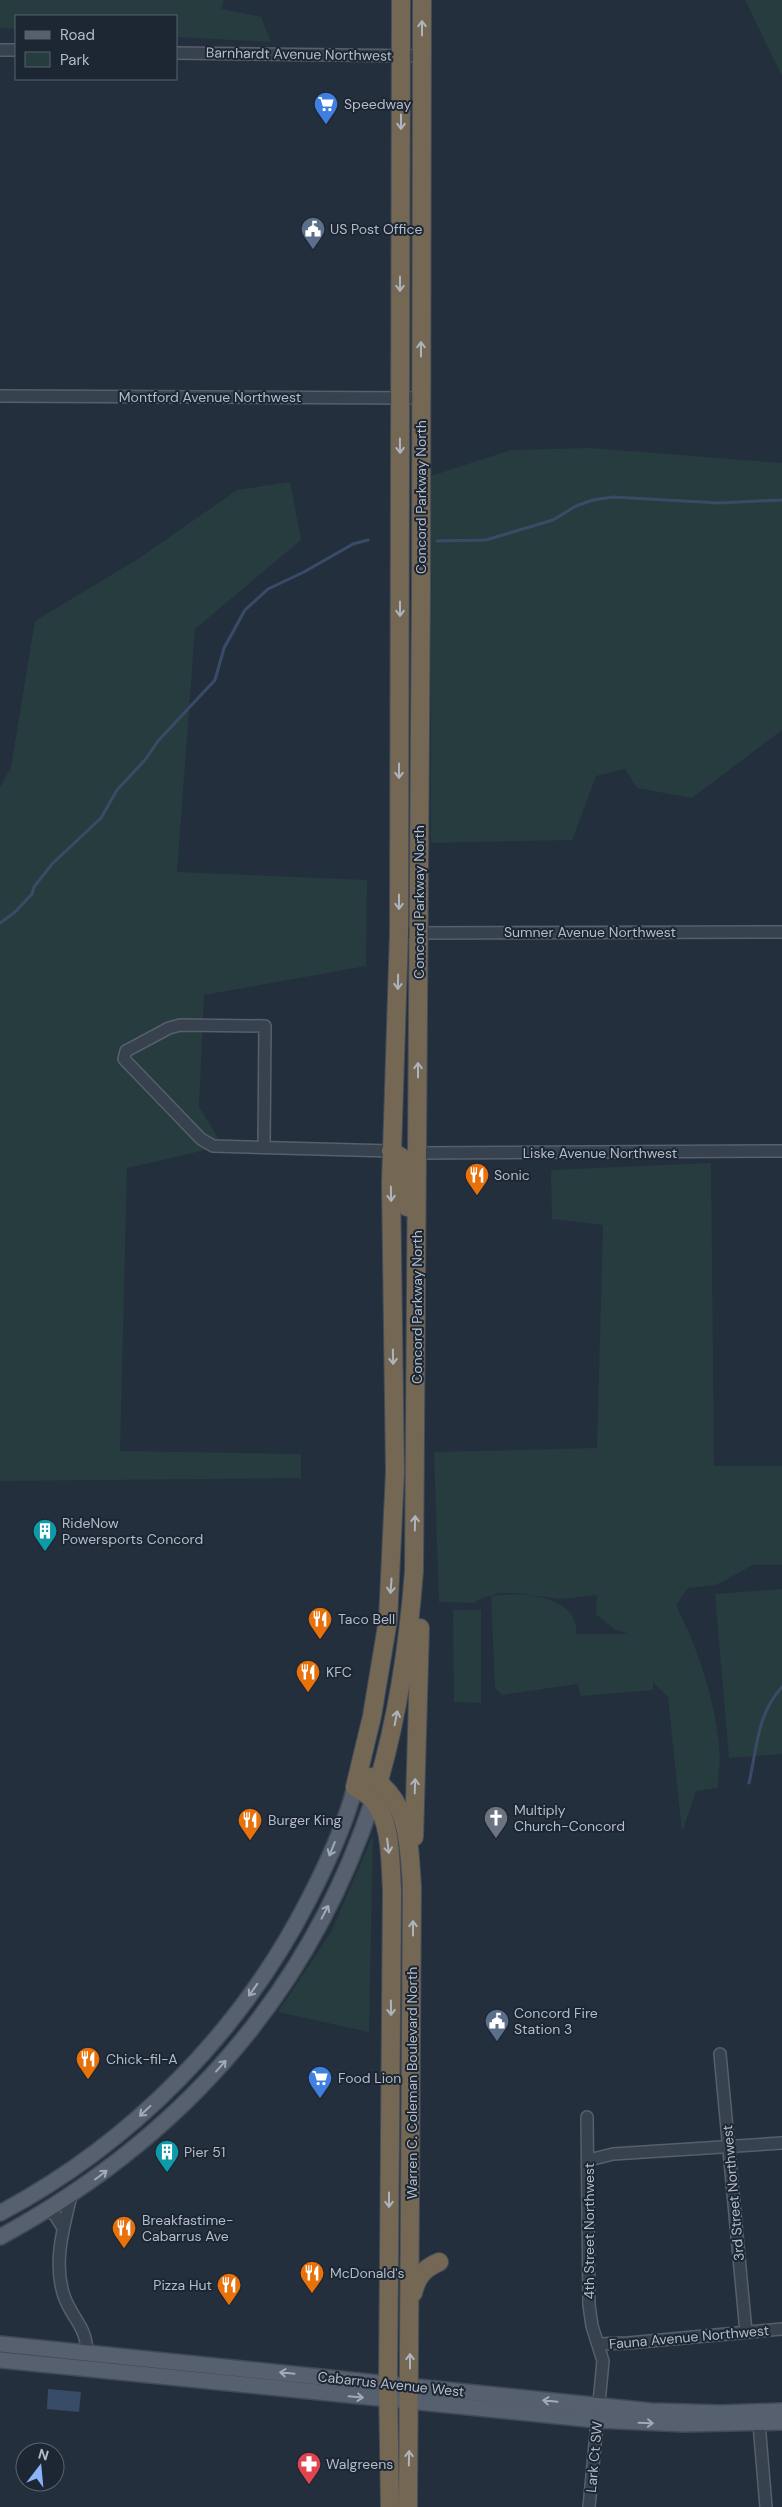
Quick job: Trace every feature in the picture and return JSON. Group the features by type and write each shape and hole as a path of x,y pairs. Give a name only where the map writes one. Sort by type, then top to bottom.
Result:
{"highway":[{"name":"Concord Parkway North","path":"357,1779 372,1716 388,1620 395,1472 391,1151 397,1048 399,933 401,0"},
{"name":"Concord Parkway North","path":"373,1800 392,1737 402,1683 410,1629 414,1572 418,1153 422,0"},
{"path":"397,1048 406,1070 408,1144 418,1153"},
{"path":"391,1151 401,1158 404,1176 409,1260 417,1314"},
{"path":"394,1416 416,1415"},
{"path":"412,1887 420,1608 414,1572"},
{"path":"357,1779 373,1800"},
{"name":"Warren C. Coleman Boulevard North","path":"357,1779 379,1782 392,1794 408,1832 412,1887 408,2507"},
{"name":"Warren C. Coleman Boulevard North","path":"373,1800 381,1812 390,1858 391,2045 388,2391 390,2507"},
{"path":"391,2045 412,2045"},
{"path":"410,2308 416,2282 429,2266 439,2262 419,2254 411,2236"}],"main road":[{"path":"0,2213 74,2170 128,2128 188,2072 225,2027 280,1953 332,1850 357,1779"},
{"path":"0,2237 48,2211 133,2151 193,2096 235,2050 276,1997 302,1955 336,1890 373,1800"},
{"name":"Cabarrus Avenue West","path":"0,2344 231,2367 410,2394 598,2413 673,2424 782,2422"},
{"path":"3,2361 17,2355 82,2359 87,2352"},
{"name":"Cabarrus Avenue West","path":"3,2361 104,2371 388,2391"},
{"path":"104,2371 107,2367 118,2364 224,2374 231,2367"},
{"name":"Cabarrus Avenue West","path":"598,2413 782,2412"}],"street":[{"path":"0,50 15,50"},
{"name":"Barnhardt Avenue Northwest","path":"178,53 422,56"},
{"name":"Montford Avenue Northwest","path":"0,396 420,398"},
{"name":"Sumner Avenue Northwest","path":"399,933 782,932"},
{"path":"264,1146 264,1026 180,1025 169,1028 126,1051 124,1059 201,1139 213,1146 391,1151"},
{"name":"Liske Avenue Northwest","path":"418,1153 782,1151"},
{"name":"3rd Street Northwest","path":"720,2054 746,2332"},
{"name":"4th Street Northwest","path":"587,2118 588,2305 598,2344"},
{"path":"588,2160 632,2153 782,2143"},
{"path":"71,2196 60,2244 61,2283 70,2309 84,2330 87,2352"},
{"path":"48,2211 55,2215 64,2228"},
{"name":"Fauna Avenue Northwest","path":"598,2413 603,2361 598,2344 782,2329"},
{"name":"Lark Ct SW","path":"589,2507 598,2413"},
{"path":"766,2507 759,2423 762,2418 782,2416"}],"green space":[{"path":"0,0 224,0 221,9 261,17 271,42 178,37 178,15 15,15 15,29 0,28"},
{"path":"745,0 782,0 782,76"},
{"path":"590,448 782,463 782,730 692,798 637,788 625,769 596,776 572,840 431,843 431,476 511,450"},
{"path":"290,482 301,540 195,629 177,872 367,880 366,966 204,995 199,1107 223,1146 127,1168 120,1451 301,1454 301,1478 0,1481 0,788 11,767 35,621 138,559 237,490"},
{"path":"711,1163 714,1466 782,1466 782,1565 753,1565 716,1585 688,1588 676,1605 704,1673 717,1726 720,1756 718,1788 696,1791 682,1832 668,1697 653,1682 653,1690 581,1696 577,1684 502,1695 495,1688 491,1596 521,1595 553,1601 571,1614 575,1622 577,1634 629,1634 614,1629 596,1614 597,1595 561,1599 515,1593 500,1593 485,1597 473,1603 439,1602 434,1452 597,1448 603,1225 552,1219 551,1170"},
{"path":"782,1589 782,1754 729,1758 715,1594"},
{"path":"453,1610 481,1610 481,1703 454,1702"},
{"path":"373,1835 369,2032 278,2012 331,1932"}],"water":[{"path":"48,2389 81,2392 79,2412 47,2409"}],"waterway":[{"path":"437,541 486,540 553,520 576,506 593,500 613,497 719,503 782,500"},
{"path":"0,923 15,912 32,894 34,887 52,864 101,818 117,790 145,760 158,741 215,680 224,648 245,610 268,589 304,572 353,544 368,540"},
{"path":"749,1783 756,1744 767,1708 782,1687"}],"place":[{"name":"Speedway","path":"326,125"},
{"name":"US Post Office","path":"313,250"},
{"name":"Sonic","path":"477,1196"},
{"name":"RideNow Powersports Concord","path":"45,1552"},
{"name":"Taco Bell","path":"320,1640"},
{"name":"KFC","path":"308,1693"},
{"name":"Multiply Church-Concord","path":"496,1839"},
{"name":"Burger King","path":"250,1841"},
{"name":"Concord Fire Station 3","path":"497,2042"},
{"name":"Chick-fil-A","path":"88,2080"},
{"name":"Food Lion","path":"320,2099"},
{"name":"Pier 51","path":"167,2173"},
{"name":"Breakfastime- Cabarrus Ave","path":"124,2249"},
{"name":"McDonald's","path":"312,2294"},
{"name":"Pizza Hut","path":"229,2306"},
{"name":"Walgreens","path":"309,2485"}]}
